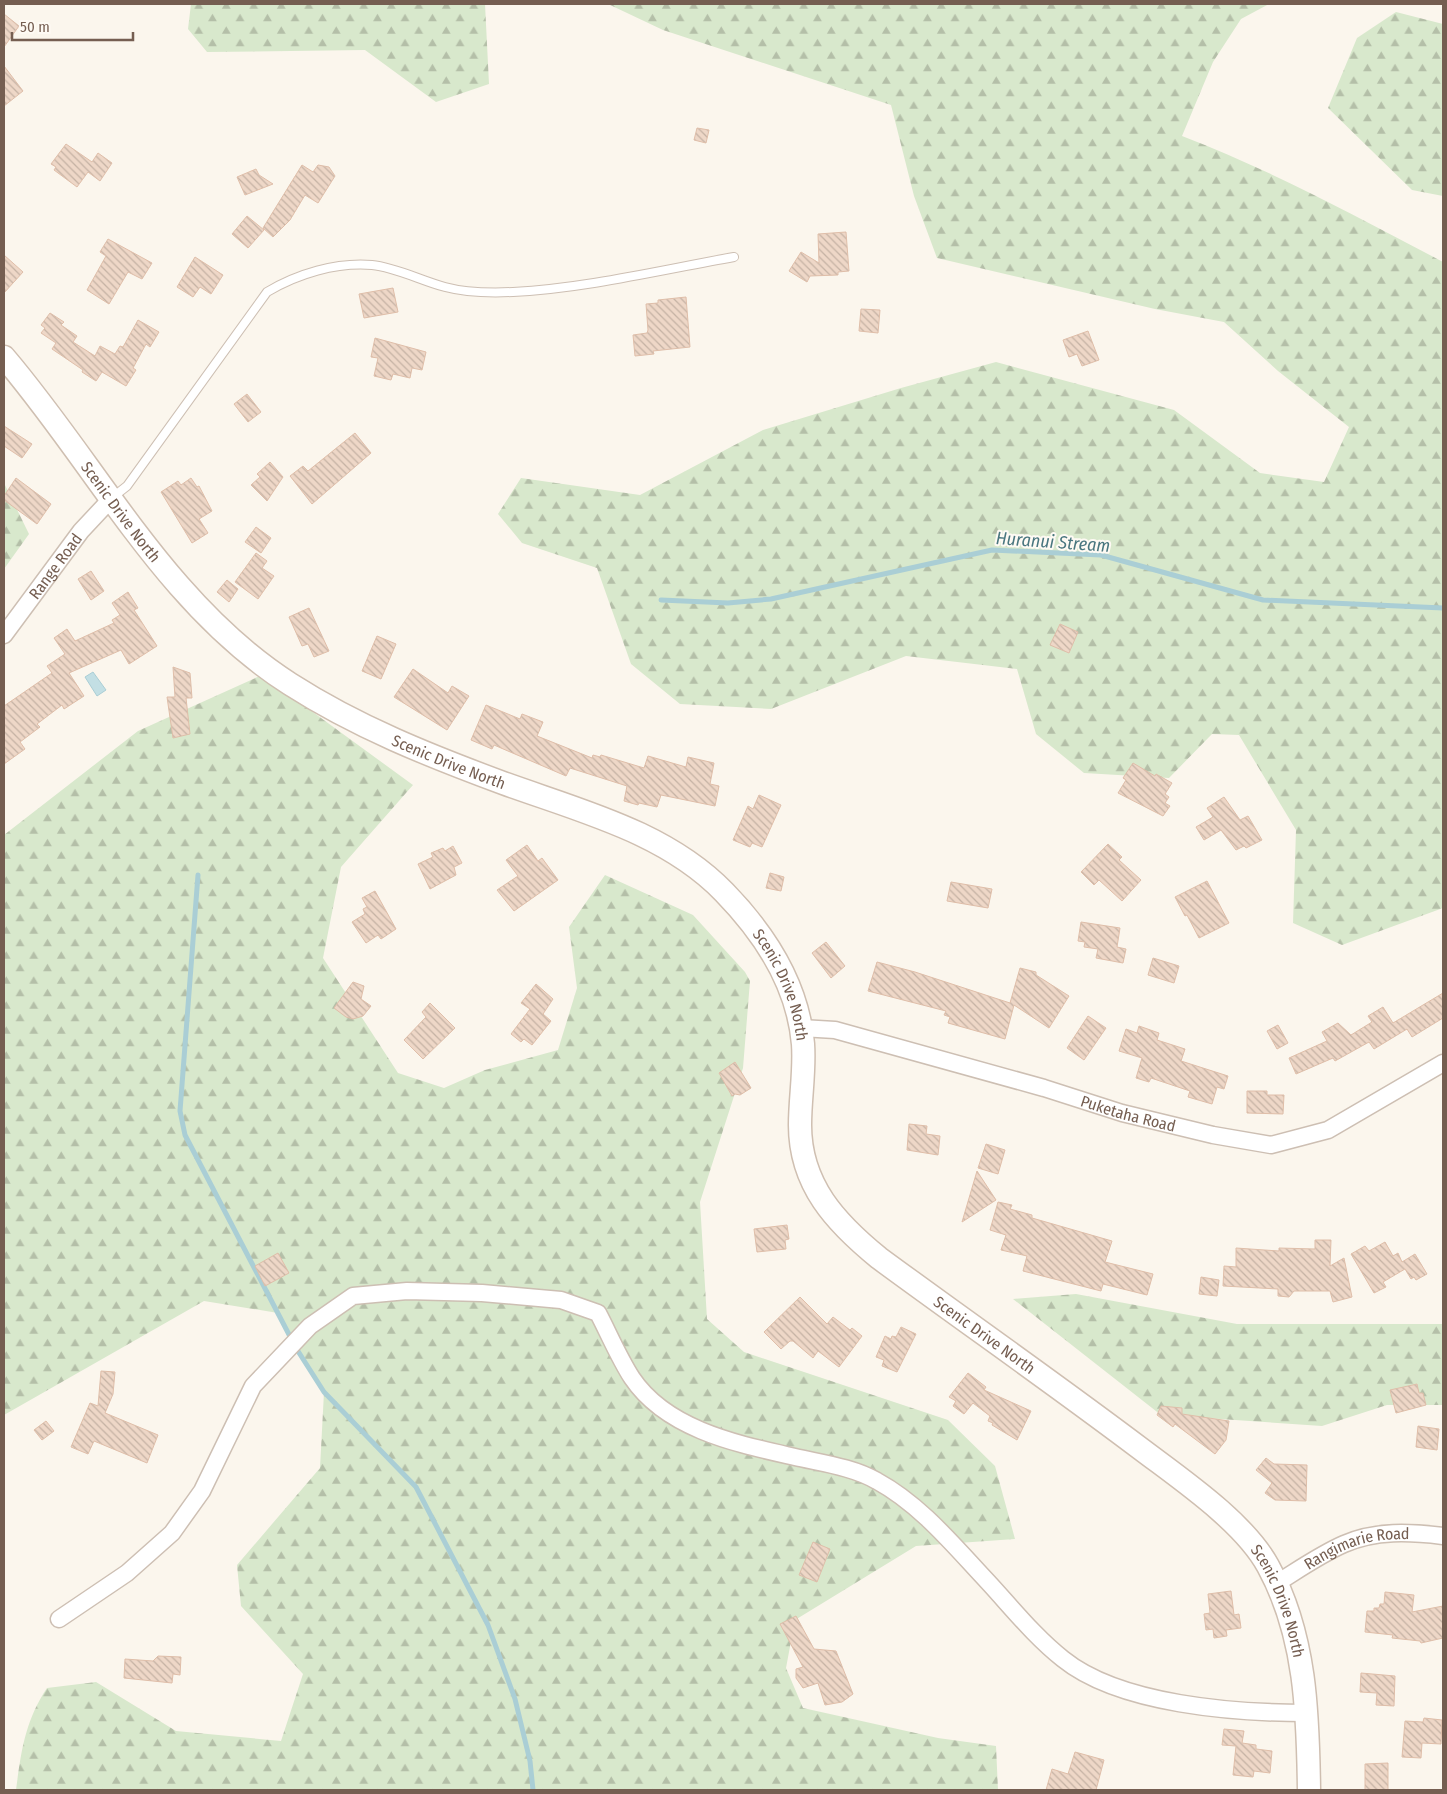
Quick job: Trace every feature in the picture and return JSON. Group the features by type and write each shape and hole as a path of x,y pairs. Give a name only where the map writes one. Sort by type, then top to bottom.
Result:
{"main road":[{"name":"Scenic Drive North","path":"4,357 45,409 110,500 195,603 236,642 289,683 344,715 408,747 657,842 694,865 740,909 766,944 791,987 801,1028 803,1047 801,1144 815,1188 837,1221 879,1258 1185,1482 1244,1534 1268,1565 1277,1583 1286,1604 1298,1647 1307,1713 1309,1790"}],"street":[{"name":"Range Road","path":"4,635 81,531 110,500"},
{"name":"Puketaha Road","path":"801,1028 835,1030 1044,1088 1122,1112 1214,1135 1271,1145 1328,1130 1443,1063"},
{"path":"59,1619 127,1573 172,1533 202,1491 254,1386 310,1326 352,1296 407,1291 482,1292 561,1300 598,1313 632,1379 660,1408 703,1432 765,1450 840,1467 876,1480 914,1508 943,1533 1033,1631 1064,1660 1104,1683 1204,1708 1260,1713 1307,1713"},
{"name":"Rangimarie Road","path":"1277,1583 1343,1544 1365,1537 1414,1533 1443,1536"}],"lane":[{"path":"110,500 127,486 267,292 286,280 333,267 373,265 454,289 473,292 513,292 568,286 734,257"}],"green space":[{"path":"191,4 485,4 489,84 436,102 365,50 207,52 188,29"},
{"path":"608,4 1269,4 1241,19 1213,62 1182,136 1282,179 1443,262 1443,908 1342,945 1293,923 1296,830 1239,735 1212,734 1169,778 1084,773 1036,734 1017,669 906,656 771,709 680,704 631,664 597,568 522,543 498,514 521,478 640,495 763,430 901,388 996,362 1174,410 1260,473 1324,482 1349,427 1278,371 1224,322 1155,309 937,258 914,196 891,105 663,30"},
{"path":"1396,12 1443,24 1443,196 1412,190 1328,108 1357,38"},
{"path":"4,483 29,534 4,569"},
{"path":"262,675 413,785 341,867 323,958 398,1073 444,1088 485,1070 558,1050 577,988 569,927 605,875 693,915 745,972 750,981 743,1068 700,1202 707,1319 744,1352 948,1420 995,1466 1015,1539 916,1546 795,1620 786,1668 803,1708 938,1738 996,1746 998,1790 16,1790 25,1737 34,1713 47,1688 96,1682 176,1731 281,1741 303,1674 241,1606 237,1565 320,1468 324,1392 296,1348 278,1313 204,1301 4,1415 4,835 138,731"},
{"path":"1076,1294 1237,1324 1443,1324 1443,1405 1387,1405 1322,1426 1161,1415 1013,1299"}],"water":[{"path":"93,672 106,690 97,696 85,677"}],"building":[{"path":"4,14 19,26 4,47"},
{"path":"4,66 23,91 4,106"},
{"path":"697,128 709,130 706,143 694,140"},
{"path":"66,144 92,162 98,153 112,163 100,181 88,172 77,187 54,170 56,167 51,164"},
{"path":"302,165 313,172 318,165 329,167 335,176 318,203 305,195 290,220 273,237 263,228"},
{"path":"256,169 259,175 273,184 245,195 237,177"},
{"path":"247,216 264,230 248,248 232,234"},
{"path":"846,232 849,271 838,272 838,275 810,276 807,282 789,271 801,252 819,263 818,234"},
{"path":"108,239 152,263 142,279 128,272 109,304 87,290 106,256 100,252"},
{"path":"4,255 23,272 4,293"},
{"path":"195,257 223,275 211,294 200,287 193,297 177,287"},
{"path":"393,288 398,312 364,318 359,294"},
{"path":"686,297 690,347 653,351 654,354 635,356 633,335 647,333 648,330 646,304 658,303 658,300"},
{"path":"861,309 880,310 878,333 859,331"},
{"path":"50,313 64,322 61,325 77,336 73,342 95,356 100,346 115,354 120,346 123,347 138,320 159,332 150,347 146,344 133,368 136,370 126,386 102,372 96,381 52,349 56,343 41,333 45,328 41,325"},
{"path":"1088,331 1099,360 1082,366 1077,354 1069,357 1063,340"},
{"path":"375,338 426,352 422,370 412,368 410,378 393,374 391,380 374,376 378,358 371,357"},
{"path":"247,394 261,412 248,422 234,404"},
{"path":"4,426 32,444 22,458 4,446"},
{"path":"355,433 371,453 312,504 290,476 303,466 308,471"},
{"path":"270,462 283,477 267,501 251,485 260,477 257,474"},
{"path":"16,478 51,504 37,524 4,500 4,496"},
{"path":"191,478 197,487 199,486 212,511 199,519 208,533 192,543 161,492 178,481 181,485"},
{"path":"256,527 271,538 261,553 245,542"},
{"path":"256,553 267,561 262,568 274,576 258,599 235,582"},
{"path":"91,571 104,591 91,600 78,579"},
{"path":"227,580 238,589 229,602 217,592"},
{"path":"128,592 138,608 134,610 157,646 129,664 121,650 69,673 84,696 64,709 62,705 37,724 40,727 20,742 25,749 4,764 4,706 52,673 47,666 65,654 54,638 67,629 75,641 114,623 112,620 120,615 112,603"},
{"path":"309,608 329,651 314,657 308,644 302,646 289,617"},
{"path":"1060,624 1078,632 1069,653 1050,645"},
{"path":"377,636 396,644 381,679 362,671"},
{"path":"173,667 190,673 192,698 186,698 190,734 173,738 167,697 175,697"},
{"path":"413,669 448,693 452,686 469,696 447,730 394,697"},
{"path":"486,705 520,719 522,714 543,722 537,736 592,758 593,755 600,757 601,755 644,768 648,756 686,767 688,757 714,763 710,784 719,786 715,806 661,795 657,807 639,803 638,805 624,801 627,786 570,768 566,776 494,745 492,749 471,740"},
{"path":"1133,763 1155,776 1156,774 1172,783 1165,794 1169,797 1165,803 1170,806 1163,816 1118,793 1126,780 1123,778"},
{"path":"759,795 781,805 762,847 752,843 750,847 733,840 748,806 753,809"},
{"path":"1224,797 1240,820 1248,816 1262,840 1246,848 1244,846 1236,850 1221,830 1204,840 1196,827 1213,817 1207,808"},
{"path":"1108,844 1122,857 1119,860 1141,880 1122,901 1099,880 1094,885 1081,872"},
{"path":"527,845 538,861 542,858 558,880 514,911 497,890 518,876 506,860"},
{"path":"453,846 462,863 454,867 456,875 430,889 418,864 433,857 431,853 443,848 445,851"},
{"path":"770,873 784,877 781,891 766,888"},
{"path":"1207,881 1229,923 1199,938 1175,897"},
{"path":"951,882 992,889 988,908 947,901"},
{"path":"375,891 396,929 381,939 378,935 366,943 352,922 365,914 363,909 367,907 362,898"},
{"path":"1081,922 1120,928 1117,947 1126,949 1123,963 1096,958 1098,949 1084,947 1085,942 1078,941"},
{"path":"826,942 845,966 831,978 812,953"},
{"path":"1153,958 1179,966 1174,983 1148,975"},
{"path":"877,962 915,972 1010,1003 1020,968 1036,972 1036,975 1069,996 1049,1028 1014,1005 1005,1039 948,1023 950,1017 944,1015 946,1011 868,991"},
{"path":"353,982 364,986 361,999 371,1006 363,1016 353,1019 346,1017 334,1008"},
{"path":"536,984 553,999 543,1014 551,1021 532,1045 524,1039 521,1042 511,1034 530,1009 521,1003"},
{"path":"1443,993 1443,1018 1412,1037 1407,1029 1374,1049 1369,1042 1335,1061 1333,1058 1296,1074 1289,1058 1327,1041 1322,1032 1338,1023 1351,1035 1372,1022 1368,1016 1383,1007 1393,1023"},
{"path":"430,1003 455,1028 423,1059 404,1040 426,1017 422,1012"},
{"path":"1088,1016 1106,1028 1084,1060 1067,1048"},
{"path":"1278,1025 1288,1043 1277,1049 1267,1031"},
{"path":"1139,1026 1159,1033 1157,1040 1185,1049 1181,1061 1228,1076 1224,1089 1217,1087 1212,1104 1188,1097 1190,1091 1151,1078 1149,1082 1136,1078 1142,1058 1119,1051 1126,1029 1137,1033"},
{"path":"735,1062 751,1088 740,1095 735,1094 732,1096 719,1073"},
{"path":"1247,1091 1267,1091 1267,1095 1284,1095 1283,1114 1247,1113"},
{"path":"909,1124 927,1126 926,1134 940,1136 938,1155 907,1150"},
{"path":"986,1144 1005,1150 998,1174 978,1168"},
{"path":"977,1171 996,1200 962,1222"},
{"path":"998,1202 1012,1205 1010,1209 1032,1215 1032,1218 1112,1241 1105,1262 1153,1274 1147,1295 1103,1284 1101,1291 1023,1271 1027,1256 1001,1250 1006,1235 990,1230"},
{"path":"787,1225 789,1239 785,1240 786,1249 757,1252 754,1229"},
{"path":"1315,1240 1331,1240 1330,1266 1344,1258 1352,1297 1333,1302 1330,1291 1294,1291 1289,1297 1278,1296 1278,1289 1223,1286 1224,1266 1236,1267 1236,1248 1279,1251 1279,1248 1315,1249"},
{"path":"1385,1242 1393,1256 1398,1253 1402,1262 1415,1254 1427,1274 1416,1280 1414,1277 1411,1279 1405,1269 1383,1282 1386,1287 1374,1293 1351,1254 1365,1246 1369,1251"},
{"path":"278,1253 289,1273 265,1286 255,1266"},
{"path":"1201,1277 1219,1280 1217,1296 1199,1294"},
{"path":"800,1297 827,1324 833,1317 850,1330 852,1328 862,1336 839,1367 818,1351 813,1358 793,1341 790,1341 781,1349 764,1332"},
{"path":"901,1327 916,1334 897,1372 882,1366 884,1360 876,1357 885,1336 891,1339 892,1336 896,1337"},
{"path":"101,1371 115,1372 113,1394 105,1413 158,1435 147,1463 94,1441 88,1454 71,1447 90,1403 98,1406"},
{"path":"968,1373 986,1387 984,1390 1031,1411 1017,1440 992,1425 993,1423 988,1421 990,1416 973,1403 964,1414 953,1406 956,1401 949,1397"},
{"path":"1417,1384 1419,1393 1423,1393 1426,1405 1396,1413 1390,1390"},
{"path":"1161,1406 1182,1408 1182,1414 1229,1421 1226,1440 1215,1454 1175,1424 1173,1427 1157,1415"},
{"path":"46,1421 54,1431 42,1440 34,1430"},
{"path":"1418,1426 1439,1429 1437,1450 1416,1447"},
{"path":"1266,1458 1274,1464 1307,1465 1306,1501 1275,1500 1265,1493 1272,1483 1256,1470"},
{"path":"813,1542 830,1549 817,1582 799,1575"},
{"path":"1231,1591 1234,1615 1239,1614 1241,1628 1226,1630 1227,1636 1214,1638 1213,1629 1206,1630 1204,1614 1210,1613 1208,1594"},
{"path":"1385,1592 1414,1595 1412,1612 1443,1606 1443,1638 1421,1643 1420,1641 1392,1638 1393,1635 1365,1632 1367,1611 1374,1611 1374,1608 1379,1608 1380,1604 1384,1604"},
{"path":"796,1616 814,1649 836,1651 853,1694 842,1702 825,1705 818,1683 803,1688 796,1678 796,1669 803,1667 780,1624"},
{"path":"158,1656 181,1657 180,1675 173,1674 172,1683 124,1678 125,1659 153,1661"},
{"path":"1361,1673 1395,1676 1394,1706 1376,1705 1377,1693 1360,1692"},
{"path":"1424,1718 1442,1720 1441,1744 1422,1743 1421,1758 1402,1757 1405,1721 1423,1722"},
{"path":"1224,1729 1244,1731 1242,1743 1256,1745 1256,1749 1272,1751 1270,1773 1254,1771 1253,1777 1233,1775 1236,1746 1222,1745"},
{"path":"1075,1752 1104,1760 1096,1790 1046,1790 1052,1769 1068,1774"},
{"path":"1388,1763 1388,1790 1365,1790 1365,1764"}],"waterway":[{"name":"Huranui Stream","path":"661,600 728,603 771,599 992,550 1101,555 1263,600 1443,608"},
{"path":"198,875 180,1111 185,1135 296,1348 324,1392 416,1487 488,1625 515,1699 530,1761 533,1790"}]}
